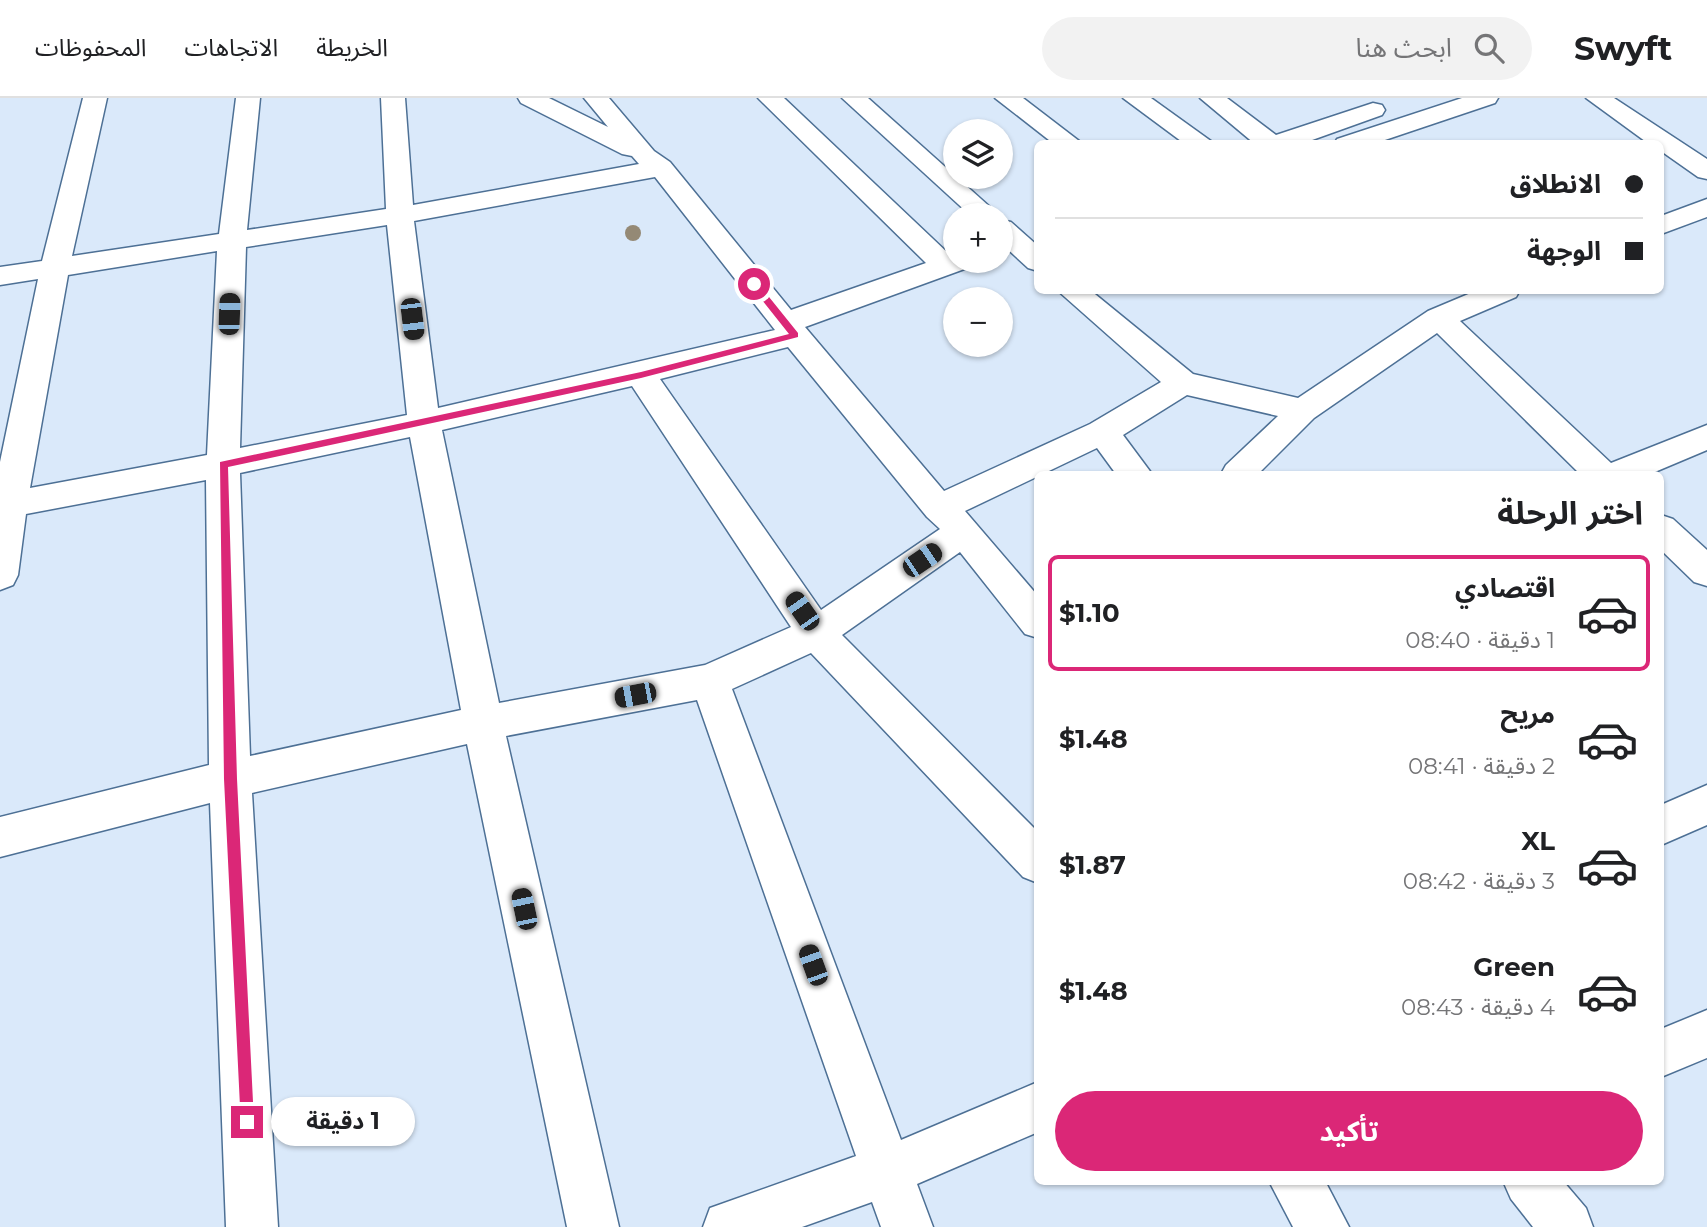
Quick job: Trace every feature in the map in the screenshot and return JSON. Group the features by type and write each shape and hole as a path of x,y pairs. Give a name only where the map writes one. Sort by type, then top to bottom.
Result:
{"street":[{"path":"0,575 4,505 53,267 95,98"},
{"path":"248,98 232,239 223,465 230,779 252,1227"},
{"path":"393,98 400,215 424,424 483,723 593,1227"},
{"path":"530,98 653,162"},
{"path":"596,98 653,162 1034,618"},
{"path":"770,98 943,255"},
{"path":"853,98 972,203"},
{"path":"1007,98 1065,140"},
{"path":"1135,98 1197,140"},
{"path":"1212,98 1268,140"},
{"path":"1358,140 1486,98"},
{"path":"1598,98 1661,140"},
{"path":"1285,140 1406,100 1440,113"},
{"path":"1664,142 1707,171"},
{"path":"0,276 400,215 653,162"},
{"path":"1664,225 1707,207"},
{"path":"1016,244 1034,228"},
{"path":"4,505 223,465 424,424 641,375 790,329 943,267"},
{"path":"1077,294 1183,383 1303,410"},
{"path":"1241,471 1303,410 1439,318 1496,294"},
{"path":"1439,318 1598,471"},
{"path":"641,375 816,633 1034,858"},
{"path":"1035,471 1183,383"},
{"path":"1102,432 1133,471"},
{"path":"1624,471 1707,437"},
{"path":"0,837 230,779 483,723 710,681 816,633 952,519 1034,471"},
{"path":"1666,540 1707,572"},
{"path":"710,681 907,1227"},
{"path":"1664,824 1707,804"},
{"path":"1664,1052 1707,1034"},
{"path":"729,1227 887,1171 1034,1109"},
{"path":"1297,1185 1323,1227"},
{"path":"1532,1185 1566,1227"}],"route":[{"path":"247,1122 230,779 223,465 424,424 641,375 795,335 754,284"}]}
